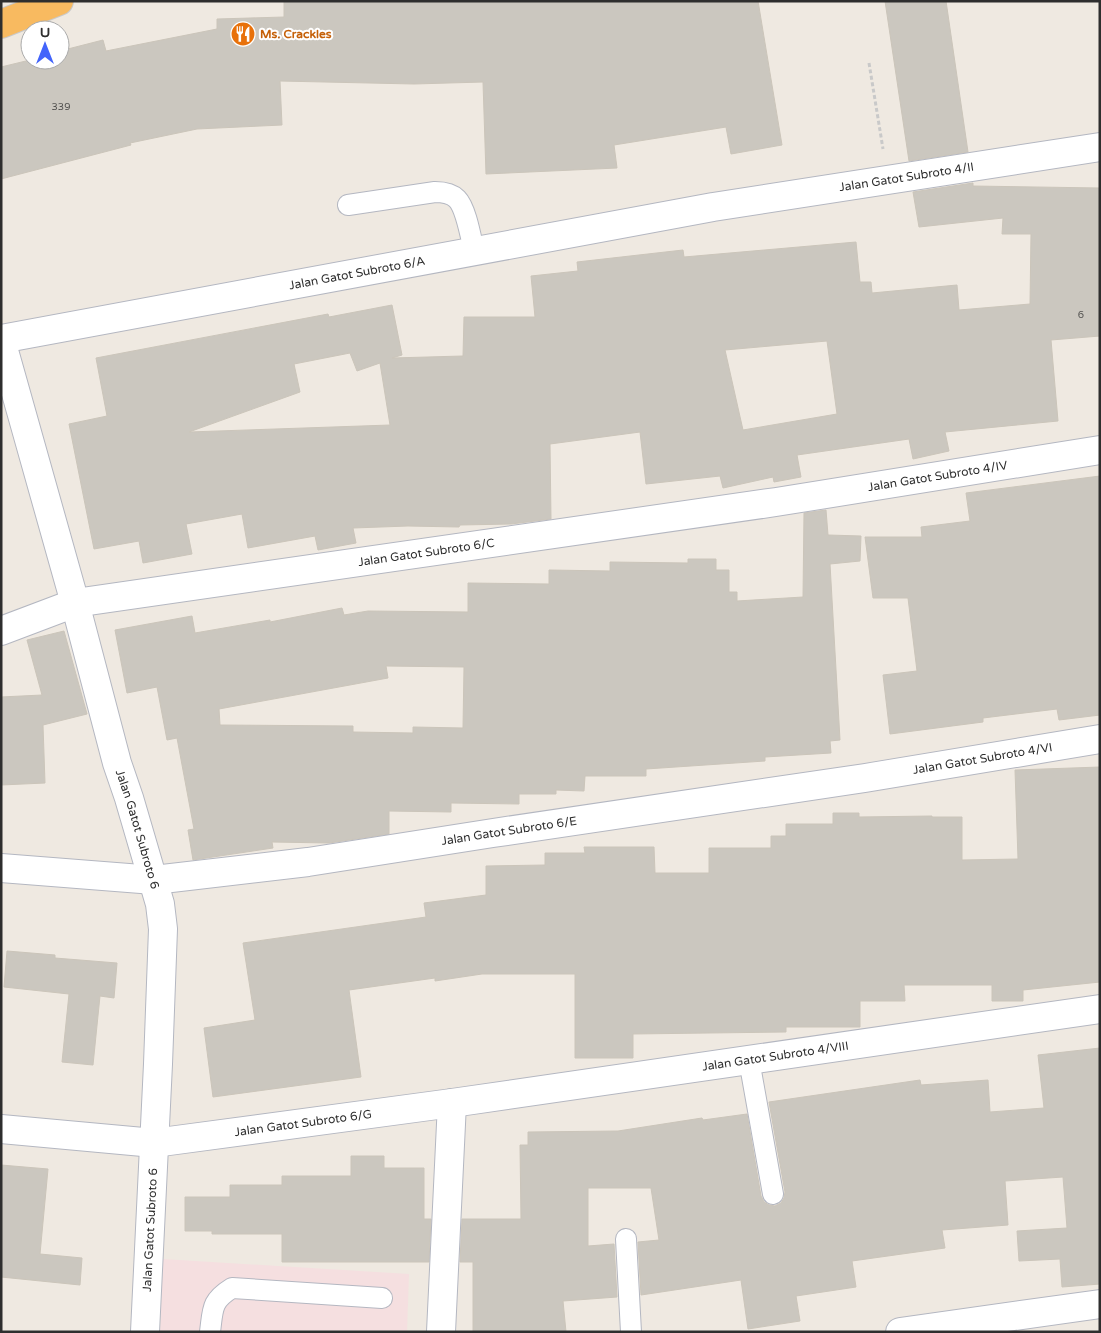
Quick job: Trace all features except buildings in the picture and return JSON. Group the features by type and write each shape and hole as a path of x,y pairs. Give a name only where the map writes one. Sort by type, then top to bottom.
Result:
{"highway":[{"path":"1,24 59,1"}],"street":[{"name":"Jalan Gatot Subroto 4/II","path":"713,208 1100,147"},
{"name":"Jalan Gatot Subroto 6/A","path":"1,340 713,208"},
{"name":"Jalan Gatot Subroto 6","path":"1,340 75,603 117,763 160,904 163,929 144,1332"},
{"name":"Jalan Gatot Subroto 4/IV","path":"776,502 1100,450"},
{"name":"Jalan Gatot Subroto 6/C","path":"1,631 75,603 776,502"},
{"name":"Jalan Gatot Subroto 4/VI","path":"865,778 1100,739"},
{"name":"Jalan Gatot Subroto 6/E","path":"1,868 154,880 308,862 865,778"},
{"name":"Jalan Gatot Subroto 4/VIII","path":"452,1103 1100,1009"},
{"name":"Jalan Gatot Subroto 6/G","path":"1,1130 154,1143 452,1103"},
{"path":"441,1332 452,1103"},
{"path":"900,1332 1100,1304"}],"lane":[{"path":"348,205 435,192 447,193 456,197 461,204 474,251"},
{"path":"750,1060 773,1194"},
{"path":"626,1239 632,1332"},
{"path":"210,1332 213,1308 218,1296 232,1288 382,1298"}],"path":[{"path":"869,63 888,180"}],"shaded area":[{"path":"163,1259 409,1274 407,1332 160,1332"}],"place":[{"name":"Ms. Crackles","path":"243,34"}]}
